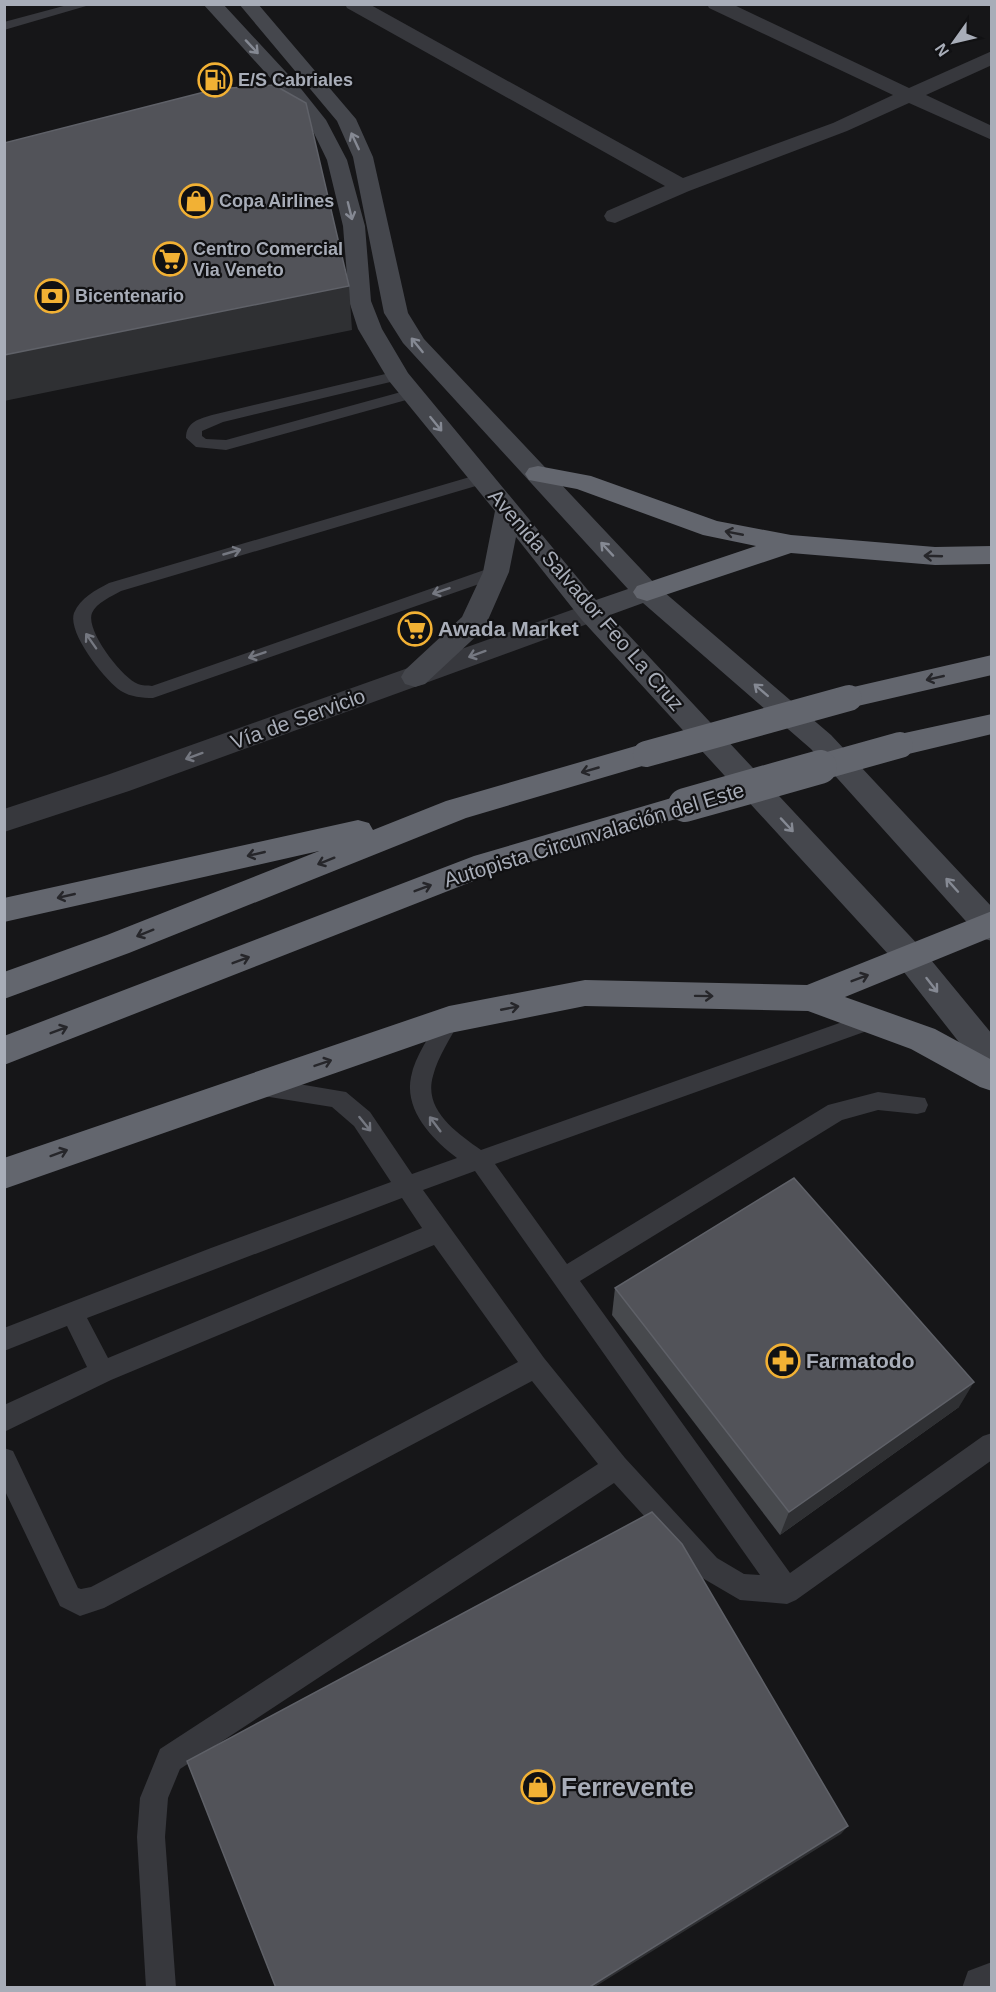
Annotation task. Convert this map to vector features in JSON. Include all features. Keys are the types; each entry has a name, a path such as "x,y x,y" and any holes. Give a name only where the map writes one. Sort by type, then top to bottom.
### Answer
{"highway":[{"path":"538,474 582,482 711,529 791,544 936,556 992,555"},
{"path":"647,592 791,544"},
{"path":"4,910 457,809 849,698 992,665"},
{"name":"Autopista Circunvalación del Este","path":"4,1051 484,864 900,745 992,724"},
{"path":"4,987 457,809"},
{"path":"809,998 991,926"},
{"path":"4,1173 449,1020 585,993 809,998 923,1040 992,1077"}],"street":[{"name":"Avenida Salvador Feo La Cruz","path":"212,4 291,89 320,124 337,160 354,226 360,301 370,329 405,385 591,612 911,958 992,1059"},
{"path":"248,4 346,119 363,158 396,313 415,343 647,592 821,742 991,926"},
{"path":"354,4 681,186"},
{"path":"716,4 992,134"},
{"path":"615,216 681,186 840,127 992,57"},
{"path":"268,95 314,81"},
{"path":"415,677 474,622 496,572 507,512"},
{"path":"591,612 647,592"},
{"name":"Vía de Servicio","path":"4,821 415,677 591,612"},
{"path":"985,1988 992,1985"}],"lane":[{"path":"4,26 87,4"},
{"path":"405,385 226,445 202,444 194,438 194,430 201,424 218,418 405,385"},
{"path":"480,479 115,586 86,609 82,618 83,630 117,678 130,688 153,692 496,572"},
{"path":"449,1020 421,1078 423,1109 444,1137 480,1161 787,1591"},
{"path":"4,1340 408,1185 870,1020"},
{"path":"255,1086 338,1099 362,1119 438,1232 535,1366 616,1467 708,1567 740,1587 787,1591 992,1445"},
{"path":"563,1279 836,1112 878,1101 917,1105"},
{"path":"4,1420 8,1416 102,1372 438,1232"},
{"path":"72,1312 102,1372"},
{"path":"4,1460 69,1597 80,1603 95,1599 535,1366"},
{"path":"161,1988 151,1837 154,1798 170,1759 616,1467"}],"building":[{"name":"Centro Comercial Via Veneto","path":"274,85 306,103 349,286 4,355 4,143 216,89"},
{"name":"Farmatodo","path":"794,1178 974,1382 789,1512 615,1288"},
{"path":"652,1512 682,1544 848,1826 588,1988 276,1988 187,1761"}],"place":[{"name":"E/S Cabriales","path":"215,80"},
{"name":"Copa Airlines","path":"196,201"},
{"name":"Centro Comercial Via Veneto","path":"170,259"},
{"name":"Bicentenario","path":"52,296"},
{"name":"Awada Market","path":"415,629"},
{"name":"Farmatodo","path":"783,1361"},
{"name":"Ferrevente","path":"538,1787"}]}
